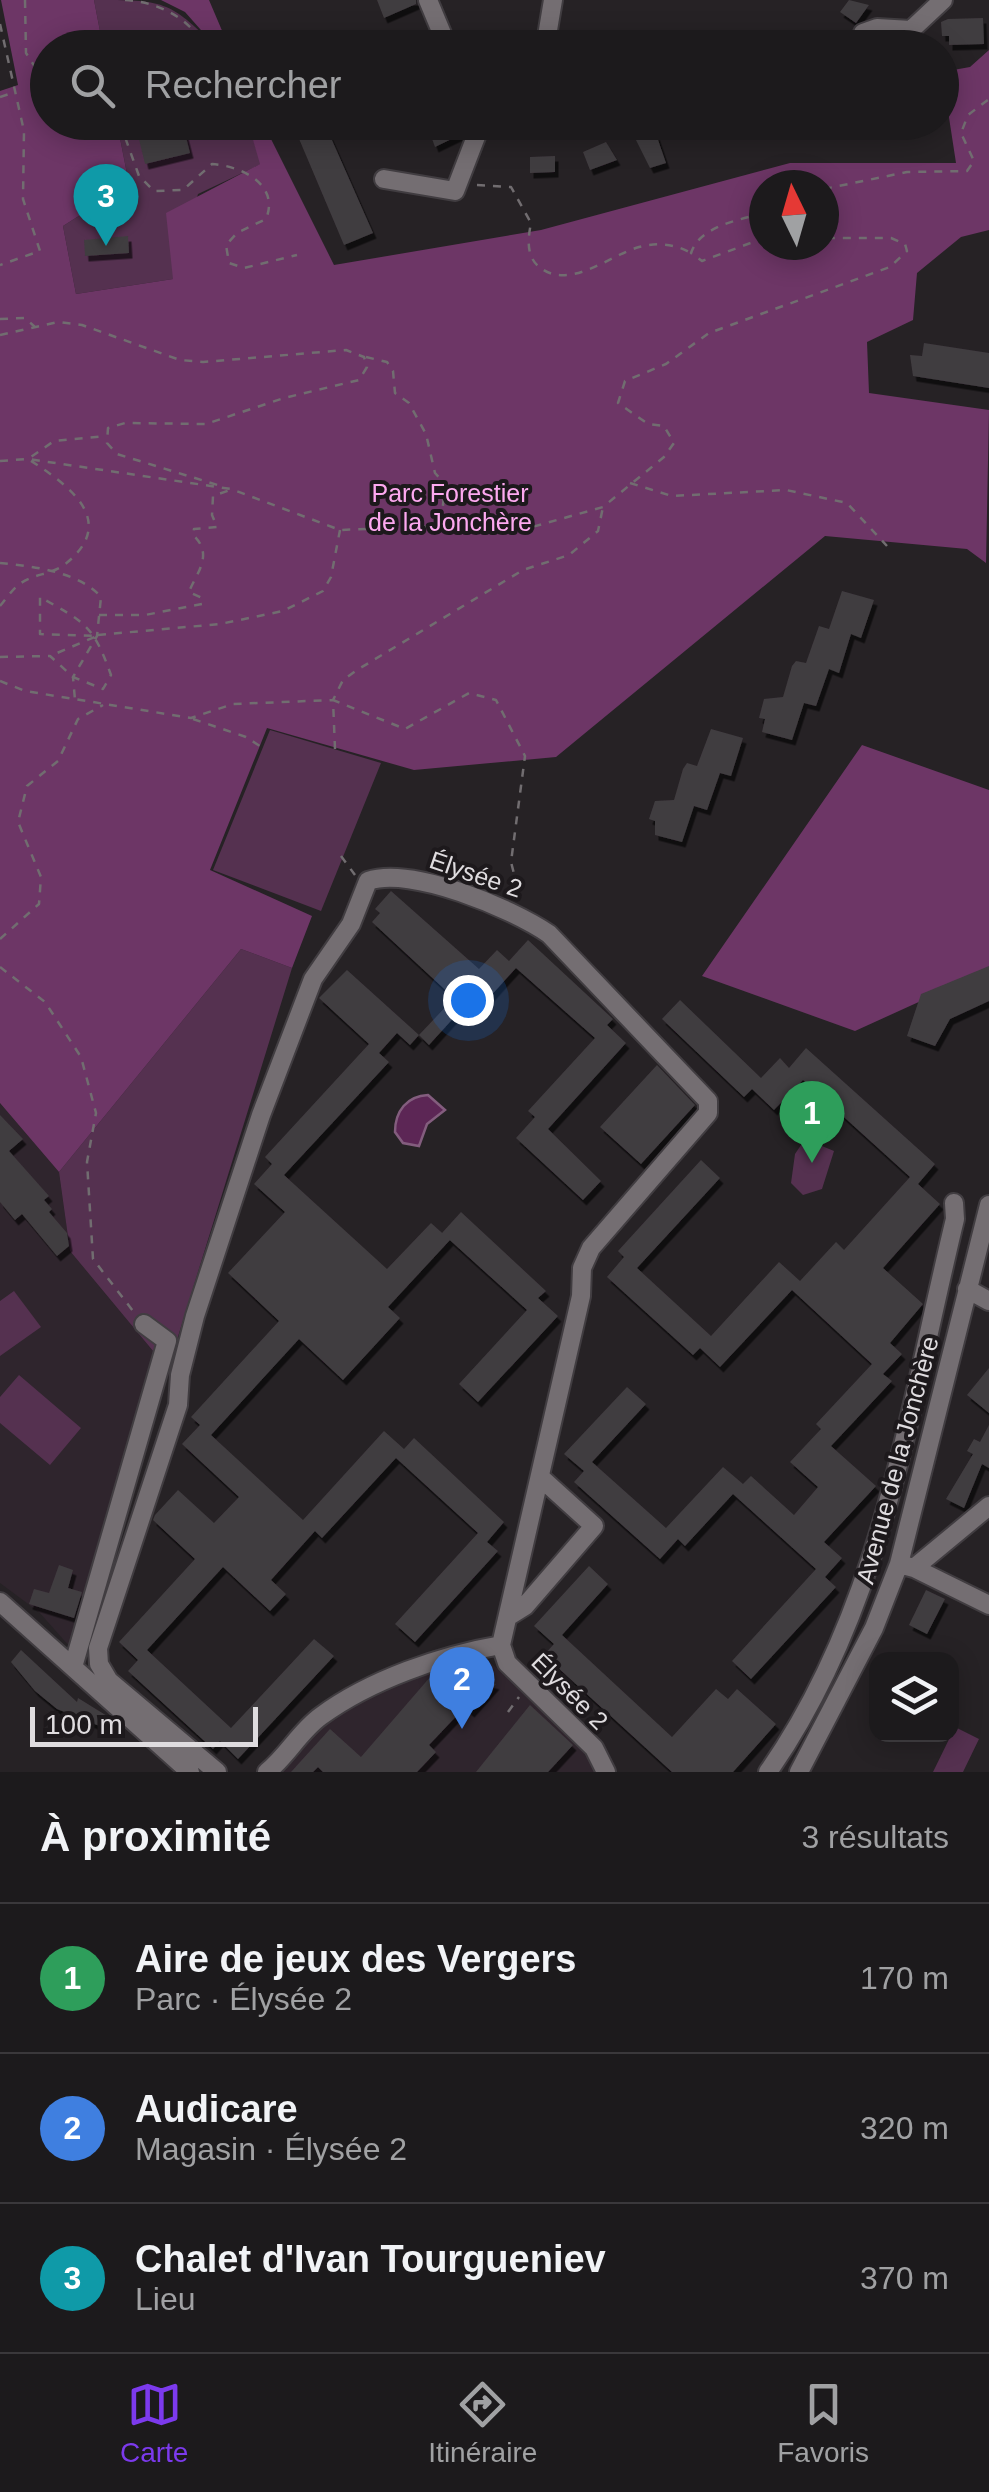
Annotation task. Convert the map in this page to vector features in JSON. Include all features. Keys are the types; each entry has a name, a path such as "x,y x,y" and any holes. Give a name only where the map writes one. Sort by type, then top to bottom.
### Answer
{"street":[{"path":"428,0 440,30"},
{"path":"548,30 553,0"},
{"path":"871,30 911,30 943,0"},
{"path":"384,179 455,192 476,140"},
{"name":"Élysée 2","path":"364,888 384,876 401,875 526,918 608,991 708,1101 708,1112 591,1248 502,1645 507,1663 594,1748 606,1772"},
{"path":"218,1772 109,1682 100,1664 98,1648 178,1405 180,1376 195,1316 261,1116 312,979 354,916 364,888"},
{"path":"768,1772 789,1742 866,1584 955,1219 954,1203"},
{"name":"Avenue de la Jonchère","path":"799,1772 907,1566 989,1205"},
{"path":"967,1289 989,1301"},
{"path":"73,1667 167,1341 144,1324"},
{"path":"509,1616 525,1606 594,1526 540,1477"},
{"path":"989,1506 907,1566 989,1604"},
{"path":"0,1602 190,1772"},
{"name":"Élysée 2","path":"267,1772 318,1718 354,1695 458,1656 502,1645"}],"path":[{"path":"25,0 26,53 30,59"},
{"path":"124,0 166,10 192,30"},
{"path":"0,24 24,130 24,199 40,251 0,266"},
{"path":"0,98 13,93"},
{"path":"839,186 906,172 967,171 974,162 962,134 968,115 989,99"},
{"path":"126,140 139,176 154,191 164,194 183,190 212,164 234,170 267,189 271,200 266,219 230,238 226,255 229,263 244,268 297,255"},
{"path":"458,182 511,187 531,223 528,238 532,260 548,274 573,276 641,246 674,244 702,261 749,245"},
{"path":"691,254 695,242 708,231 749,218"},
{"path":"106,436 111,448 126,458 231,490 340,530 441,526 518,531 603,507 628,482 664,457 674,442 664,426 648,424 618,404 625,381 666,364 709,333 890,267 908,250 890,238 839,238"},
{"path":"0,320 25,318 36,327"},
{"path":"0,335 58,322 82,325 102,336 192,361 346,350 387,362 393,371 395,393 409,403 426,434 428,458 445,484 441,526"},
{"path":"106,436 114,424 206,424 284,398 346,384 366,375 364,357"},
{"path":"28,459 54,441 106,436"},
{"path":"0,606 19,584 62,567 85,543 88,517 69,485 28,459"},
{"path":"0,461 28,459 231,490"},
{"path":"628,482 672,496 786,490 847,503 887,546"},
{"path":"99,615 145,615 202,604 202,598 189,592 202,568 203,552 194,529 217,527 212,515 213,496 231,490"},
{"path":"335,750 333,700 343,680 522,570 569,554 598,531 603,507"},
{"path":"50,656 73,677 102,689 111,676 96,636 78,618 40,597 40,634 96,636 220,624 283,611 324,591 331,578 340,530"},
{"path":"0,563 48,571 92,587 101,597 96,636 73,677 75,700"},
{"path":"0,657 50,656 96,636"},
{"path":"0,680 25,691 192,718 246,737 263,748"},
{"path":"192,718 233,704 333,700 405,730 469,694 496,700 524,756 512,862 526,918"},
{"path":"0,939 38,904 42,877 18,822 28,786 58,761 78,719 104,704"},
{"path":"341,856 364,888"},
{"path":"0,967 46,1002 82,1057 96,1113 87,1162 93,1259 110,1286 144,1324"}],"shaded area":[{"path":"94,0 151,2 175,11 198,30 100,30"},
{"path":"120,140 253,140 261,164 198,194 173,279 76,294 63,226 129,184"},
{"path":"270,730 381,763 321,911 213,870"},
{"path":"241,949 292,968 168,1369 70,1251 59,1172"},
{"path":"428,1095 445,1110 427,1124 419,1146 403,1143 395,1132 400,1111 414,1098"},
{"path":"0,1103 59,1172 70,1251 168,1369 78,1656 39,1612 0,1583"},
{"path":"805,1139 834,1151 822,1189 803,1195 791,1183 795,1154"},
{"path":"14,1291 41,1327 0,1356 0,1301"},
{"path":"19,1375 81,1428 50,1465 0,1423 0,1397"},
{"path":"472,1656 491,1663 577,1742 596,1772 275,1772 321,1719 359,1696"},
{"path":"959,1729 979,1739 963,1772 933,1772 948,1742 959,1742"}],"green space":[{"name":"Parc Forestier de la Jonchère","path":"1,0 94,0 100,30 30,30 30,140 120,140 129,184 63,226 76,294 173,279 166,213 260,164 253,140 272,140 334,265 541,230 749,174 749,260 839,260 839,170 764,170 790,163 956,163 952,140 959,140 959,69 970,67 989,50 989,230 961,237 917,273 913,320 867,342 869,393 989,410 986,563 967,549 825,536 556,757 414,770 267,728 210,870 312,916 292,968 241,949 59,1172 0,1103 0,91 18,85"},
{"path":"161,0 209,0 222,30 201,30 185,12"},
{"path":"862,745 989,790 989,970 855,1031 702,976"}],"building":[{"path":"377,0 416,0 416,4 384,18"},
{"path":"849,0 869,5 856,23 840,12"},
{"path":"983,18 984,44 959,45 959,30 942,30 941,22"},
{"path":"139,140 187,140 190,153 145,164"},
{"path":"300,140 332,140 373,233 344,245"},
{"path":"636,140 658,140 666,163 650,168"},
{"path":"606,142 617,160 590,170 583,152"},
{"path":"555,156 555,172 530,173 530,157"},
{"path":"128,236 129,253 85,256 84,240"},
{"path":"924,343 989,353 989,388 913,376 910,355 922,356"},
{"path":"842,591 874,600 861,638 851,634 839,673 829,669 816,706 804,703 792,740 762,732 765,719 759,718 764,699 783,697 792,666 796,661 806,663 819,626 829,629"},
{"path":"711,729 743,738 731,776 720,773 707,810 694,806 682,842 655,835 655,821 649,819 655,801 674,800 683,769 687,763 697,766"},
{"path":"391,891 479,969 497,950 509,961 528,940 613,1019 607,1025 626,1043 548,1129 601,1181 583,1200 516,1138 535,1117 528,1111 595,1038 516,968 487,1000 478,991 429,1045 419,1035 454,998 372,922 380,913 375,909"},
{"path":"989,966 989,1001 950,1019 935,1046 907,1036 921,994"},
{"path":"347,970 419,1035 410,1045 397,1033 379,1053 389,1062 284,1175 387,1269 431,1223 450,1240 388,1307 400,1318 343,1380 299,1339 211,1435 303,1520 384,1431 404,1449 414,1438 504,1522 487,1542 498,1551 415,1642 395,1624 478,1533 396,1458 322,1538 315,1531 271,1580 286,1594 270,1611 223,1567 147,1650 231,1728 314,1639 334,1656 238,1759 220,1741 213,1749 128,1671 138,1660 119,1642 195,1559 153,1520 155,1515 178,1490 214,1523 239,1497 182,1444 200,1425 191,1417 279,1321 228,1273 285,1212 254,1184 272,1164 265,1157 369,1044 319,998"},
{"path":"680,1000 761,1078 780,1058 789,1068 806,1048 935,1164 918,1184 940,1204 883,1268 923,1304 890,1343 902,1354 883,1374 892,1381 831,1446 876,1486 824,1542 842,1558 825,1577 836,1587 751,1679 732,1661 816,1569 733,1494 685,1546 678,1539 660,1559 574,1482 584,1471 564,1454 627,1387 646,1404 592,1462 666,1528 723,1467 743,1484 751,1476 794,1515 818,1487 790,1462 821,1429 816,1424 872,1364 792,1290 720,1367 700,1348 693,1355 607,1277 624,1257 618,1251 701,1160 720,1178 637,1268 711,1336 779,1262 800,1281 836,1242 844,1250 910,1177 803,1080 774,1110 752,1089 744,1097 662,1019"},
{"path":"657,1065 695,1105 641,1164 600,1127"},
{"path":"0,1115 23,1139 9,1151 49,1196 44,1200 52,1209 49,1212 67,1233 69,1246 57,1256 22,1214 15,1220 0,1202"},
{"path":"461,1212 546,1291 538,1298 558,1316 478,1402 459,1384 527,1310 442,1233"},
{"path":"989,1368 989,1413 967,1395"},
{"path":"989,1425 989,1468 982,1464 964,1508 946,1499 973,1454 967,1451 974,1439 980,1442"},
{"path":"59,1565 73,1570 68,1588 82,1592 74,1618 29,1604 34,1589 49,1593"},
{"path":"589,1566 608,1584 562,1635 672,1737 716,1689 728,1699 737,1689 776,1724 733,1772 672,1772 544,1655 554,1644 534,1626"},
{"path":"926,1590 945,1599 927,1634 909,1625"},
{"path":"21,1650 77,1702 78,1698 112,1719 107,1729 57,1709 35,1691 11,1662"},
{"path":"447,1671 496,1684 471,1712 465,1707 429,1745 436,1752 417,1772 323,1772 318,1767 313,1772 291,1772 330,1729 361,1757 431,1676"},
{"path":"530,1705 573,1745 548,1772 476,1772"}],"place":[{"name":"Chalet d'Ivan Tourgueniev","path":"106,246"},
{"name":"Aire de jeux des Vergers","path":"812,1163"},
{"name":"Audicare","path":"462,1729"}]}
